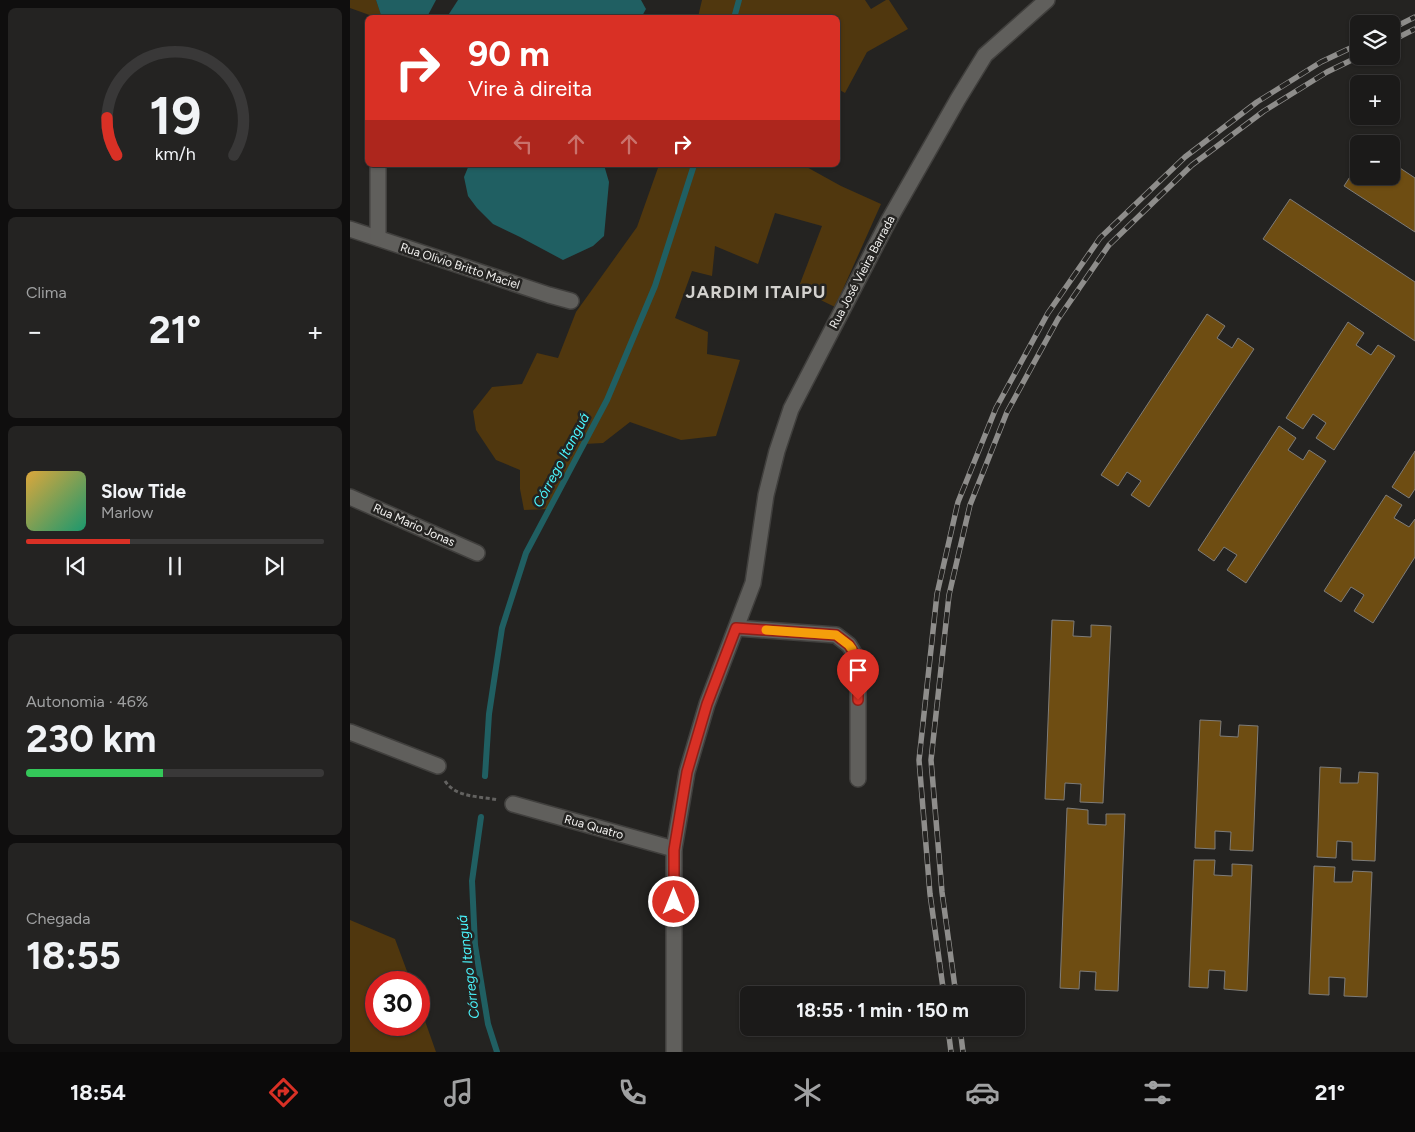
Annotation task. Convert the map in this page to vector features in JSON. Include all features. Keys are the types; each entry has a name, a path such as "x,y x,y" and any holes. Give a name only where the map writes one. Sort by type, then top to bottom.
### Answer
{"street":[{"name":"Rua José Vieira Barrada","path":"674,1052 674,850 687,772 707,704 753,583 766,495 777,451 791,409 889,220 985,55 1047,0"},
{"path":"378,167 378,238"},
{"name":"Rua Olivio Britto Maciel","path":"350,229 549,295 571,300"},
{"name":"Rua Mario Jonas","path":"350,497 477,553"},
{"path":"736,628 836,635 849,645 858,660 858,779"},
{"path":"350,732 438,766"},
{"name":"Rua Quatro","path":"513,804 674,850"}],"path":[{"path":"438,766 446,784 458,792 513,804"}],"shaded area":[{"path":"350,0 376,0 381,15 369,15 350,8"},
{"path":"702,0 865,0 871,9 889,0 908,29 867,52 845,93 840,90 840,15 698,15"},
{"path":"658,167 807,167 841,186 881,204 835,307 798,289 822,226 775,213 758,264 715,246 712,276 692,271 675,318 708,332 707,354 740,360 716,436 681,440 630,422 603,443 584,444 549,509 524,510 520,489 520,470 496,460 476,430 473,411 492,387 522,384 537,353 558,358 576,312 637,227"},
{"path":"350,920 395,939 407,971 365,971 365,1036 430,1035 436,1052 350,1052"}],"water":[{"path":"376,0 436,0 428,15 381,15"},
{"path":"458,0 641,0 646,9 643,15 448,15"},
{"path":"468,167 605,167 609,182 604,236 593,246 563,260 493,224 468,196 464,177"}],"building":[{"path":"1400,168 1415,178 1415,232 1344,186 1350,177 1350,185 1400,185"},
{"path":"1290,199 1415,282 1415,341 1263,239"},
{"path":"1207,314 1225,326 1217,338 1232,348 1238,338 1254,349 1149,507 1131,495 1141,481 1127,472 1118,486 1101,475"},
{"path":"1348,322 1364,333 1356,345 1371,355 1378,345 1395,356 1334,450 1316,438 1326,423 1313,414 1303,429 1286,418"},
{"path":"1279,426 1296,438 1288,450 1303,460 1309,450 1326,461 1246,583 1227,570 1237,555 1224,547 1214,561 1198,550"},
{"path":"1415,451 1415,489 1409,498 1392,487"},
{"path":"1386,495 1402,505 1394,518 1409,527 1415,519 1415,557 1373,623 1354,611 1364,595 1351,587 1341,602 1324,591"},
{"path":"1052,620 1074,621 1073,636 1091,637 1091,625 1111,626 1103,803 1080,802 1081,784 1065,783 1064,800 1045,799"},
{"path":"1200,720 1221,721 1220,736 1238,737 1239,725 1258,726 1253,851 1230,850 1231,832 1215,831 1215,849 1195,848"},
{"path":"1320,767 1341,768 1340,783 1358,783 1359,772 1378,773 1375,861 1352,860 1352,842 1337,841 1336,858 1317,857"},
{"path":"1067,808 1088,810 1088,824 1106,825 1106,814 1125,814 1118,991 1095,990 1096,972 1080,971 1079,989 1060,988"},
{"path":"1194,860 1215,860 1214,875 1232,876 1232,864 1252,865 1247,991 1224,989 1225,971 1209,970 1208,988 1189,987"},
{"path":"1314,866 1335,867 1334,882 1352,882 1353,871 1372,872 1367,997 1344,996 1345,978 1329,977 1329,995 1309,994"}],"waterway":[{"name":"Córrego Itanguá","path":"735,15 739,0"},
{"name":"Córrego Itanguá","path":"485,776 489,714 502,628 526,553 607,400 655,286 693,167"},
{"name":"Córrego Itanguá","path":"481,817 472,881 475,945 488,1024 497,1052"}],"railway":[{"path":"1400,24 1415,17"},
{"path":"1400,36 1415,29"},
{"path":"943,986 930,894 919,760 937,594 958,502 996,408 1048,313 1100,238 1185,157 1257,102 1321,62 1350,48"},
{"path":"955,986 942,892 931,760 949,595 970,505 1007,412 1058,319 1109,245 1192,165 1264,111 1327,72 1350,61"},
{"path":"949,1036 951,1052"},
{"path":"961,1036 963,1052"}],"slow traffic":[{"path":"766,630 836,635 852,649"}],"district":[{"name":"JARDIM ITAIPU","path":"756,292"}],"route":[{"path":"674,902 674,850 687,772 707,704 736,628 836,635 849,645 858,660 858,700"}]}
